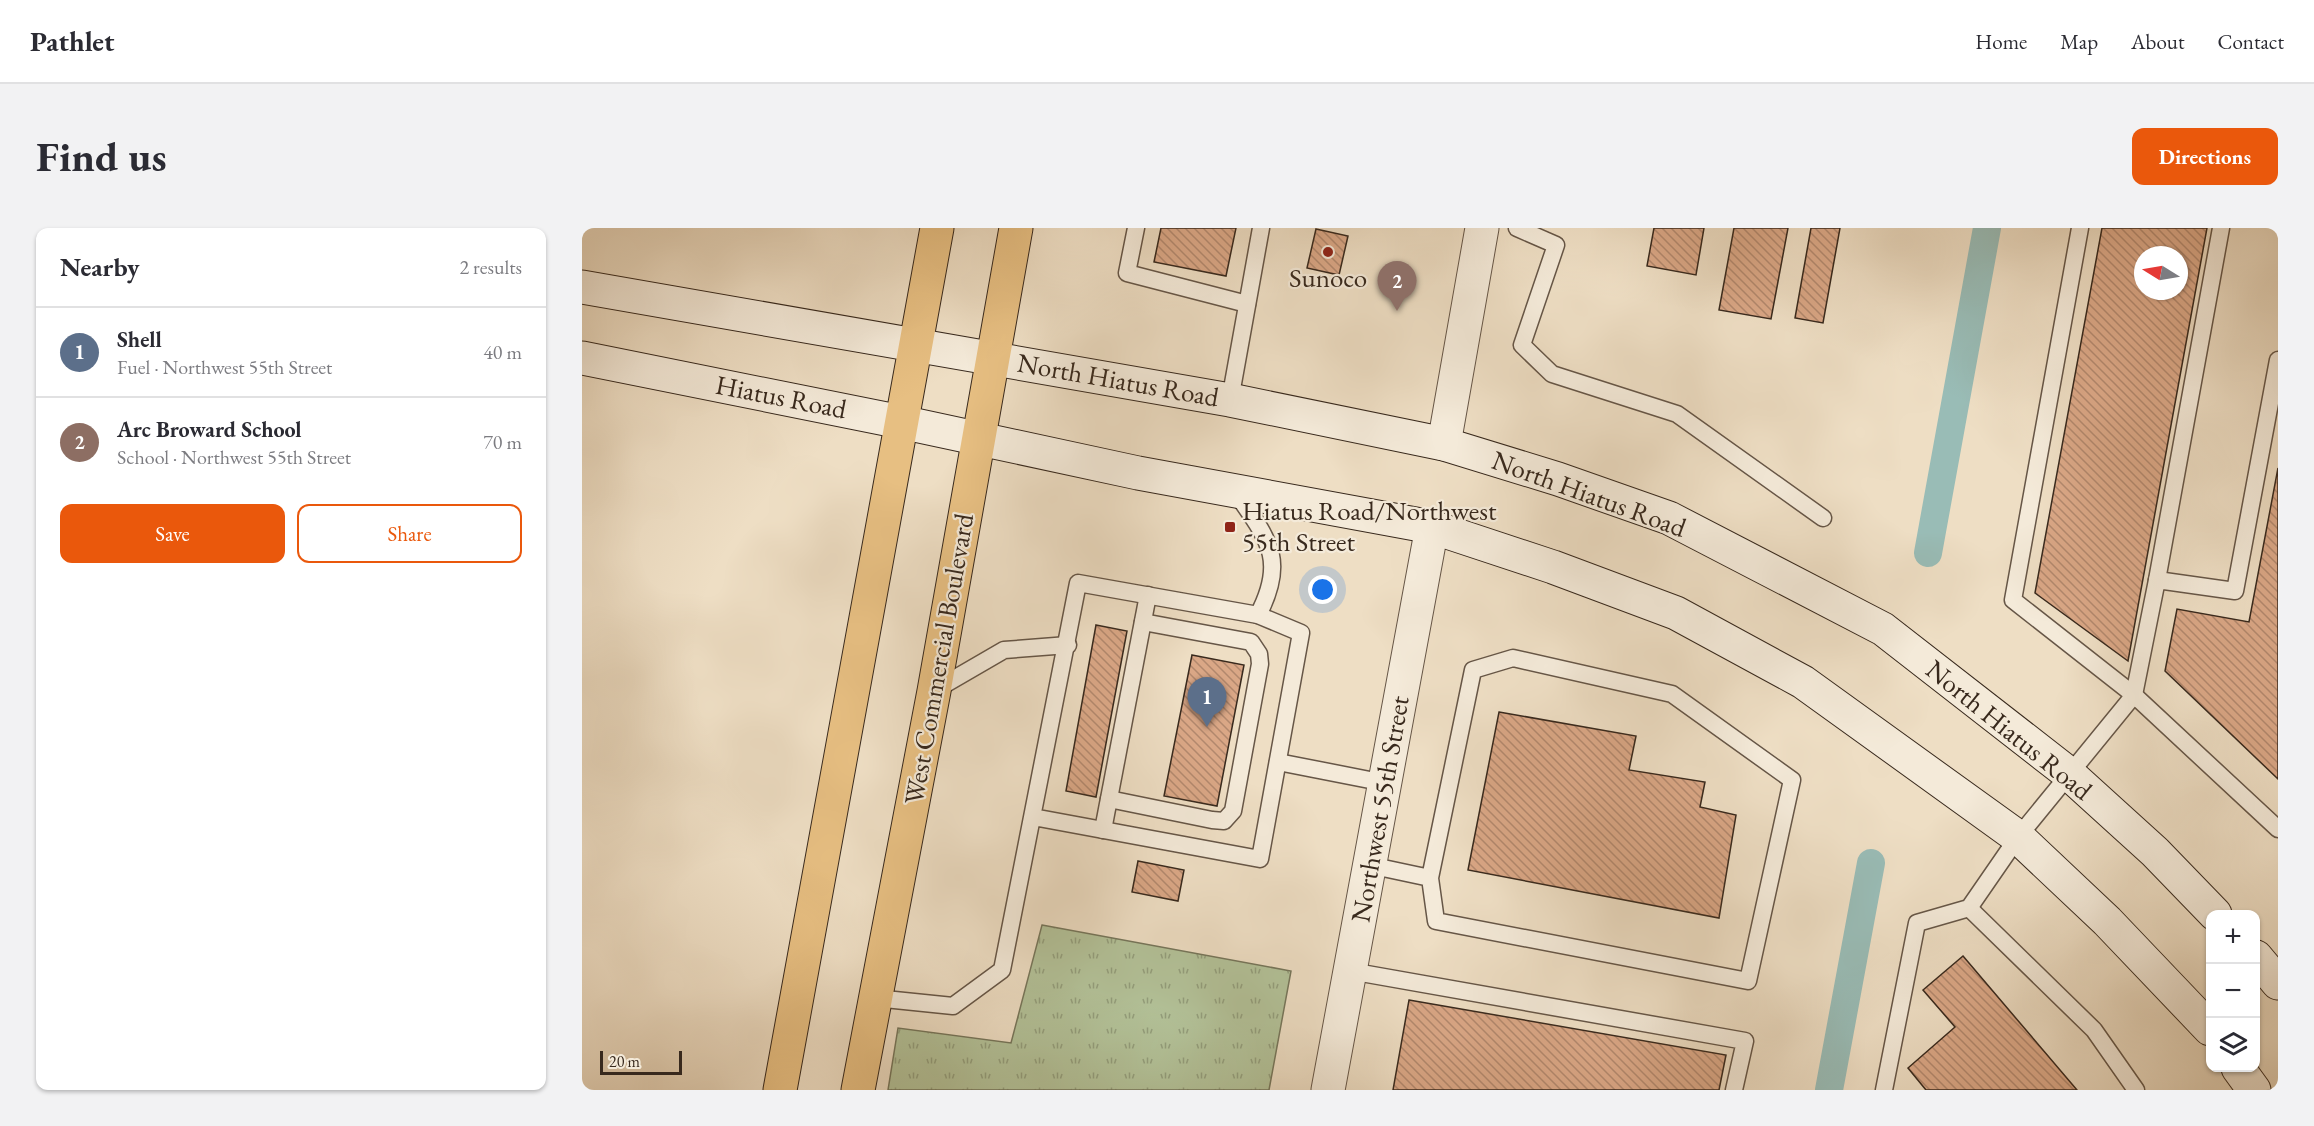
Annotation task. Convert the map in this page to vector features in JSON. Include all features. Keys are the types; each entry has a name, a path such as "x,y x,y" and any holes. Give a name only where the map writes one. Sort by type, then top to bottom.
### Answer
{"highway":[{"path":"780,1090 937,228"},
{"name":"West Commercial Boulevard","path":"858,1090 934,691 1016,228"}],"main road":[{"path":"1444,444 1482,228"},
{"path":"582,287 915,345"},
{"name":"North Hiatus Road","path":"915,345 1230,400 1444,444 1558,479 1669,518 1873,624 1892,637 2068,773 2156,852 2210,910"},
{"name":"Hiatus Road","path":"582,358 979,439"},
{"path":"979,439 1236,492 1432,527 1553,567 1676,613 1803,682 2018,837 2107,921 2206,1024"},
{"name":"Northwest 55th Street","path":"1328,1090 1432,527"},
{"path":"2260,962 2278,983"},
{"path":"2241,1072 2254,1090"}],"lane":[{"path":"1136,228 1127,273 1247,304"},
{"path":"1230,400 1261,228"},
{"path":"1517,228 1556,244 1522,345 1552,374 1677,414 1823,518"},
{"path":"2080,228 2013,600 2134,695 2278,829"},
{"path":"1884,1090 1917,923 1969,908 2018,837 2134,695 2221,228"},
{"path":"2157,580 2235,591 2278,360"},
{"path":"1236,492 1256,521 1270,549 1274,573 1269,595 1258,615"},
{"path":"875,998 953,1006 1002,970 1033,817 1068,645 1078,583 1258,615 1301,633 1260,859 1033,817"},
{"path":"1103,830 1148,595"},
{"path":"1109,799 1224,821 1233,811 1260,664 1258,654 1251,642 1143,622"},
{"path":"934,691 1004,650 1068,645"},
{"path":"1513,658 1672,694 1792,780 1748,981 1436,921 1430,878 1473,670 1513,658"},
{"path":"1278,762 1384,783"},
{"path":"1370,865 1430,878"},
{"path":"1969,908 2094,1030 2136,1090"},
{"path":"1350,971 1745,1041 1734,1090"}],"green space":[{"path":"1042,925 1291,971 1269,1090 888,1090 898,1028 1011,1043"}],"building":[{"path":"1161,228 1236,228 1226,276 1154,262"},
{"path":"1654,228 1704,228 1696,275 1647,266"},
{"path":"1734,228 1788,228 1771,319 1719,310"},
{"path":"1811,228 1840,228 1823,323 1795,318"},
{"path":"2102,228 2207,228 2128,661 2035,593"},
{"name":"Sunoco","path":"1316,229 1348,236 1339,275 1307,268"},
{"path":"2278,468 2278,779 2165,671 2177,609 2249,622"},
{"path":"1096,625 1127,631 1096,797 1066,791"},
{"path":"1192,655 1244,665 1217,806 1164,796"},
{"path":"1499,712 1636,736 1629,770 1705,782 1700,807 1736,815 1719,918 1468,870"},
{"path":"1138,861 1184,870 1178,901 1132,892"},
{"path":"1963,956 2077,1090 1926,1090 1908,1068 1955,1027 1923,990"},
{"path":"1409,1000 1726,1055 1719,1090 1393,1090"}],"waterway":[{"path":"1928,553 1987,228"},
{"path":"1829,1090 1871,863"}],"place":[{"name":"Sunoco","path":"1328,252"},
{"name":"Arc Broward School","path":"1397,311"},
{"name":"Hiatus Road/Northwest 55th Street","path":"1230,527"},
{"name":"Shell","path":"1207,727"}]}
